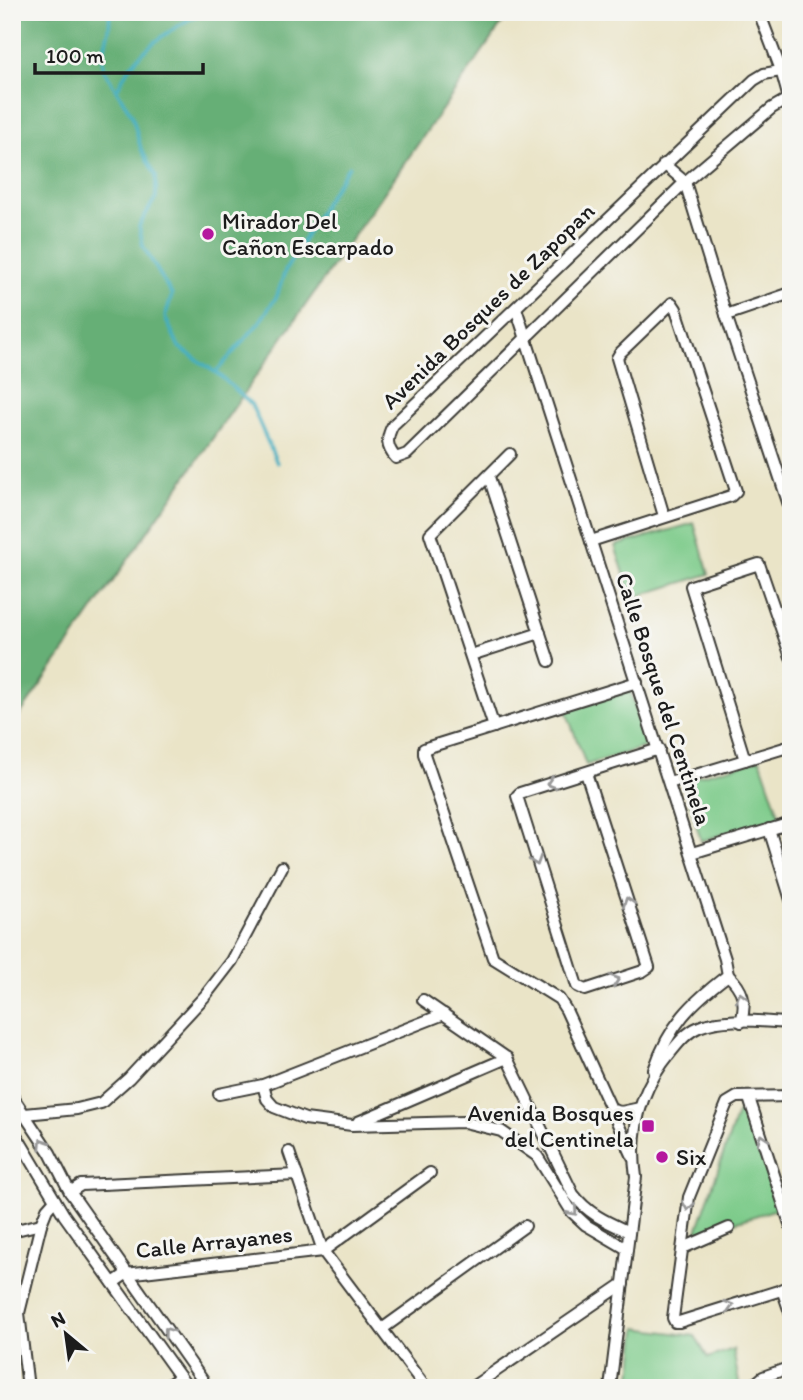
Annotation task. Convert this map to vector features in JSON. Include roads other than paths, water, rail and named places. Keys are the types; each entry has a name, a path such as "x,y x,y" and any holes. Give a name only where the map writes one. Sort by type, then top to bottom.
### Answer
{"street":[{"path":"759,12 786,70 790,100"},
{"name":"Avenida Bosques de Zapopan","path":"786,70 764,74 754,80 393,425 387,443 396,458 407,454 685,182 772,108 790,100"},
{"path":"664,164 685,182 791,511"},
{"path":"726,315 791,293"},
{"path":"591,541 731,496 736,491 672,303 620,352 617,358 664,516"},
{"name":"Calle Bosque del Centinela","path":"516,308 692,853 728,975 743,996 745,1009 741,1022"},
{"path":"494,727 430,534 510,454"},
{"path":"489,477 549,661"},
{"path":"745,760 691,586 759,564 791,657"},
{"path":"471,655 540,634"},
{"path":"634,1159 559,999 493,958 424,749 637,682"},
{"path":"669,783 791,746"},
{"path":"586,772 649,967 585,990 577,986 517,800 520,793 586,772 659,750"},
{"path":"692,853 791,823"},
{"path":"769,829 791,900"},
{"path":"24,1114 77,1109 101,1103 129,1078 205,996 232,961 282,867"},
{"path":"610,1388 636,1177 635,1122 661,1050 685,1012 728,975"},
{"path":"423,1000 507,1058 579,1202 602,1220 629,1232"},
{"path":"685,1012 698,1028"},
{"path":"219,1094 263,1085 444,1014"},
{"path":"650,1080 682,1039 698,1028 710,1024 741,1022 791,1023"},
{"path":"352,1125 507,1058"},
{"path":"263,1085 267,1099 274,1107 305,1119 352,1125 464,1122 502,1131 537,1156 572,1212 586,1225 626,1248"},
{"path":"12,1096 50,1153 70,1192 208,1388"},
{"path":"791,1096 737,1097 727,1102 689,1197 673,1314 675,1322 787,1288 791,1315"},
{"path":"748,1098 791,1227"},
{"path":"612,1110 621,1112 640,1108"},
{"path":"12,1128 55,1200 188,1388"},
{"path":"537,1156 551,1149"},
{"path":"289,1152 323,1251 426,1388"},
{"path":"323,1251 430,1173"},
{"path":"70,1192 81,1185 297,1175"},
{"path":"27,1388 19,1313 41,1224 47,1209 55,1200"},
{"path":"12,1231 41,1224"},
{"path":"382,1329 525,1226"},
{"path":"683,1248 729,1228"},
{"name":"Calle Arrayanes","path":"113,1283 126,1274 323,1251"},
{"path":"471,1388 623,1284"},
{"path":"751,1388 763,1377 791,1367"},
{"path":"164,1388 180,1377"}],"waterway":[{"path":"110,12 109,30 102,57 104,70 132,115 141,149 156,176 156,197 139,226 143,246 172,295 165,317 179,347 219,375 251,404 277,463"},
{"path":"118,88 124,75 153,43 203,12"},
{"path":"216,372 259,323 277,296 285,271 349,166"}],"place":[{"name":"Mirador Del Cañon Escarpado","path":"208,234"},
{"name":"Avenida Bosques del Centinela","path":"648,1126"},
{"name":"Six","path":"662,1157"}]}
